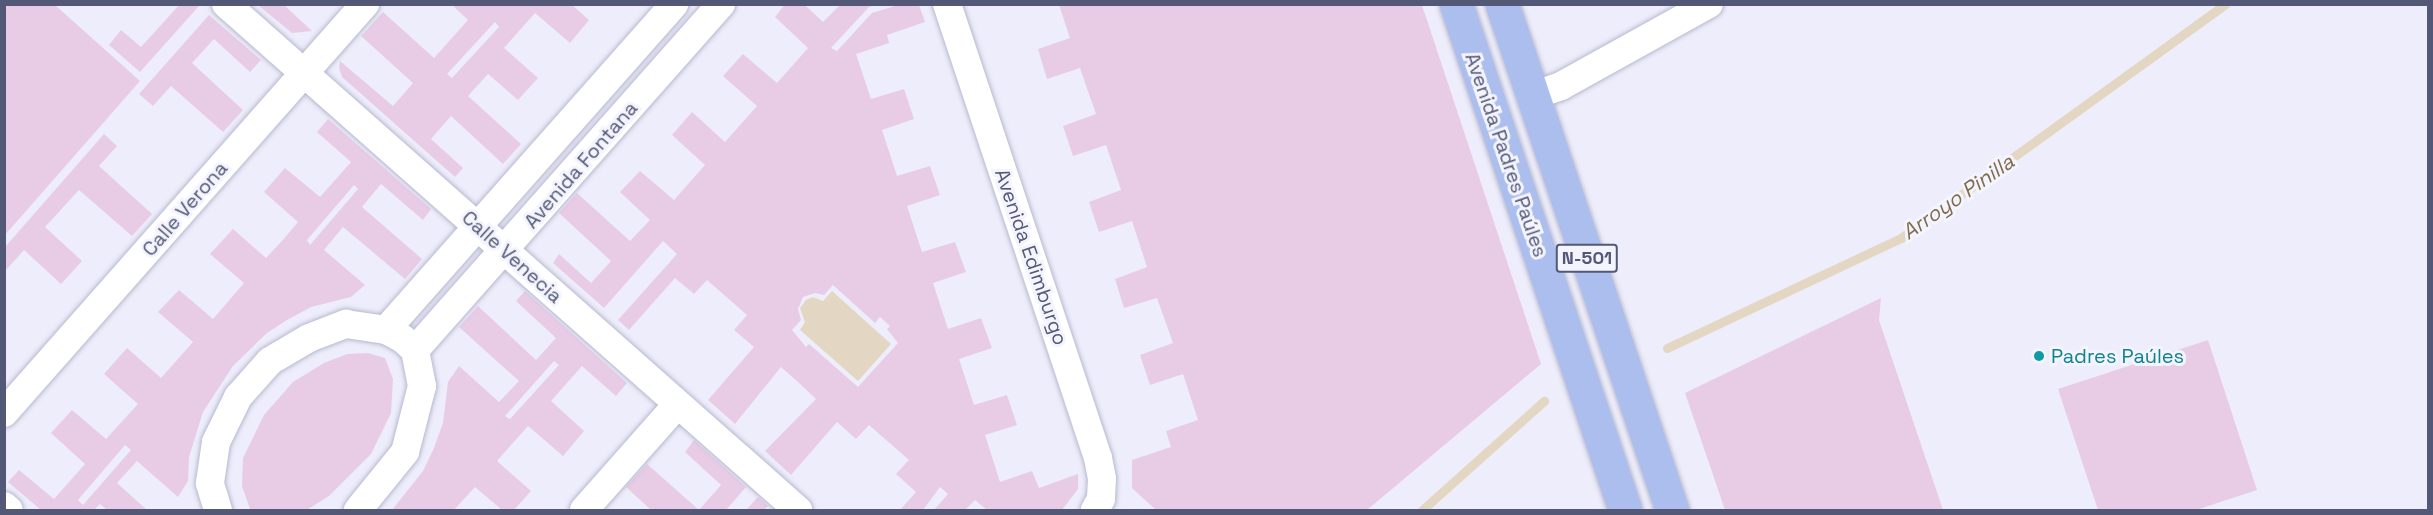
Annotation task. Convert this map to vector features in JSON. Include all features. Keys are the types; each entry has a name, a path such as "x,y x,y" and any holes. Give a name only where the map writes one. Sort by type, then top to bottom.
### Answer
{"highway":[{"name":"Avenida Padres Paúles","path":"1456,4 1625,510"},
{"name":"N-501","path":"1502,4 1672,510"}],"street":[{"name":"Calle Venecia","path":"226,4 798,510"},
{"name":"Calle Verona","path":"4,413 365,4"},
{"name":"Avenida Fontana","path":"386,330 674,4"},
{"name":"Avenida Fontana","path":"415,350 506,252 721,4"},
{"name":"Avenida Edimburgo","path":"947,4 1098,458 1102,479 1101,500 1095,510"},
{"path":"1532,96 1562,86 1709,4"},
{"path":"218,510 210,483 216,442 238,397 270,361 309,338 346,324 386,330 415,350 422,386 405,452 358,510"},
{"path":"584,510 677,405"},
{"path":"4,506 9,510"}],"shaded area":[{"path":"180,4 199,6 140,72 109,45 121,30 141,47"},
{"path":"785,4 805,5 823,22 840,5 877,5 869,7 831,48 837,51 872,13 898,5 919,5 925,22 887,35 889,43 856,54 871,99 904,89 914,119 882,130 897,176 930,166 940,195 907,206 922,252 955,242 966,272 933,283 948,329 981,318 992,348 959,359 974,405 1007,395 1017,425 985,435 1000,482 1032,471 1039,488 1078,474 1078,489 1062,510 987,510 975,500 965,510 934,510 948,494 940,487 923,510 900,510 916,492 896,474 909,460 869,425 856,439 837,422 791,475 765,451 816,399 799,383 781,367 735,424 708,400 754,347 734,330 747,315 707,280 694,294 675,278 629,330 618,320 677,254 663,241 604,308 553,263 559,254 591,283 611,261 559,213 577,193 630,241 650,220 620,192 640,171 674,200 705,165 672,135 692,112 725,142 757,106 723,76 743,54 777,83 808,48 775,17","holes":["833,285 875,323 880,317 890,326 887,329 898,343 858,387 809,344 806,347 792,330 801,320 798,309 803,297 815,293 824,295"]},
{"path":"8,5 55,5 140,81 5,235 4,9"},
{"path":"258,5 284,5 312,31 292,33"},
{"path":"452,5 572,5 589,20 570,43 535,13 504,48 538,78 518,100 488,74 468,96 521,144 503,164 451,116 431,139 463,168 455,177 342,77 339,68 340,61 393,106 413,83 361,36 383,12 434,58 468,20","holes":["495,22 499,27 452,78 447,74"]},
{"path":"1059,5 1422,5 1541,364 1367,510 1156,510 1132,488 1132,460 1171,447 1166,431 1198,420 1183,374 1150,385 1140,355 1173,343 1157,298 1124,308 1115,279 1147,267 1132,221 1099,232 1089,202 1121,190 1106,145 1073,156 1063,126 1096,114 1080,68 1047,79 1038,49 1070,38"},
{"path":"209,15 261,60 250,72 214,39 192,63 243,110 223,132 171,86 153,106 139,94"},
{"path":"328,119 431,209 423,220 381,184 362,207 422,259 405,279 343,227 324,250 365,285 351,297 311,307 287,320 267,333 233,366 203,412 189,457 188,481 178,497 137,461 117,483 147,510 107,510 100,504 94,510 41,510 8,482 19,470 54,499 85,464 51,433 72,410 106,439 138,404 104,374 127,348 161,378 193,342 158,312 179,290 213,319 244,283 210,254 233,229 266,258 282,241 298,222 264,192 285,168 320,197 351,162 317,132","holes":["354,185 358,189 310,245 307,240","125,445 131,450 83,505 78,500"]},
{"path":"104,134 117,146 99,166 152,214 132,236 79,190 45,227 82,261 61,284 24,250 6,270 5,247"},
{"path":"525,291 627,383 616,396 582,366 551,401 584,431 563,456 528,426 497,461 531,491 514,510 502,510 475,487 454,510 392,510 423,471 434,448 443,423 448,382 459,366 499,402 519,381 459,327 478,306 536,360 556,338 516,301","holes":["554,361 559,365 510,419 505,416"]},
{"path":"832,291 891,344 858,381 800,330 805,322 800,308 806,300 813,297 823,301"},
{"path":"1881,298 1879,320 1943,510 1725,510 1685,393"},
{"path":"2208,340 2257,490 2196,510 2098,510 2058,389"},
{"path":"368,353 385,358 393,379 391,413 371,454 329,496 307,510 250,509 242,486 243,458 264,415 293,382 324,363 347,354"},
{"path":"694,440 746,487 726,510 699,510 721,485 685,452"},
{"path":"647,464 699,510 651,510 626,487"},
{"path":"758,497 768,506 764,510 746,510"}],"waterway":[{"name":"Arroyo Pinilla","path":"1667,348 1901,238 2225,4"},
{"name":"Arroyo Pinilla","path":"1422,510 1544,401"}],"place":[{"name":"Padres Paúles","path":"2039,356"}]}
